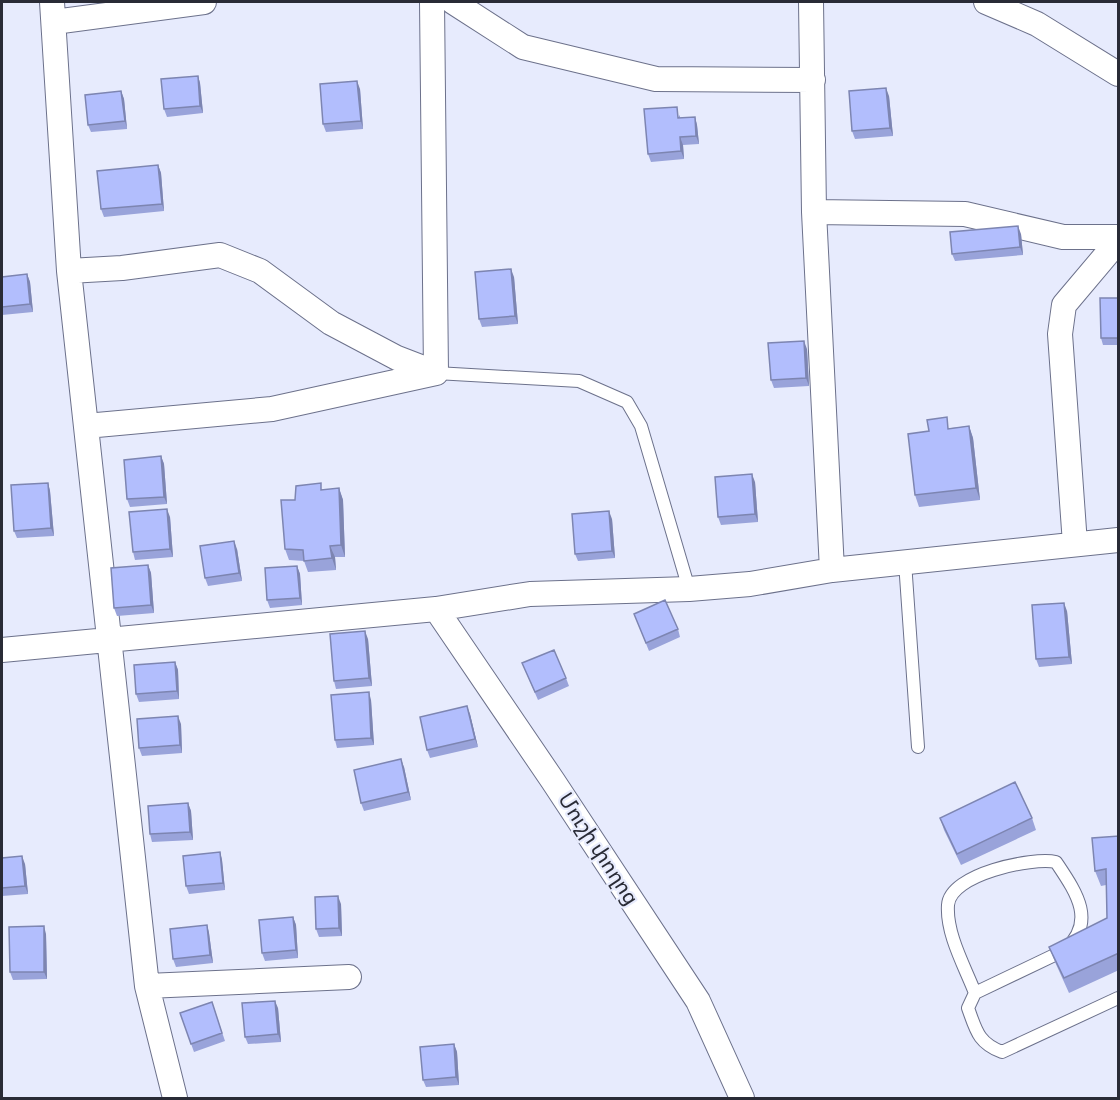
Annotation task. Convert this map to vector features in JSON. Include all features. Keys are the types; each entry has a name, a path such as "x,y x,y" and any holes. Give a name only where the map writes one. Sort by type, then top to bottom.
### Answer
{"street":[{"path":"174,1098 147,986 69,271 53,12 204,2"},
{"path":"432,2 436,373"},
{"path":"453,2 523,47 656,79 813,80"},
{"path":"812,2 814,212 832,570"},
{"path":"986,2 1037,24 1119,74"},
{"path":"814,212 965,214 1063,237 1119,239"},
{"path":"1075,544 1060,334 1064,304 1119,239"},
{"path":"69,271 122,268 220,255 260,271 331,323 397,358 436,373"},
{"path":"86,426 272,409 436,373"},
{"path":"2,650 109,642 436,609 530,594 689,589 750,584 832,570 1119,540"},
{"name":"Մուշի փողոց","path":"436,609 698,1001 742,1098"},
{"path":"147,986 349,977"}],"lane":[{"path":"436,373 579,381 627,402 641,426 689,589"},
{"path":"905,562 918,747"},
{"path":"975,993 949,921 948,902 956,890 987,871 1044,860 1056,862 1080,904 1083,923 1076,940 1065,950 975,993 968,1008 977,1032 987,1046 1002,1052 1119,998"}],"building":[{"path":"198,76 200,106 164,109 161,79"},
{"path":"357,81 361,121 323,124 320,84"},
{"path":"886,88 890,128 852,131 849,91"},
{"path":"121,91 125,121 88,125 85,95"},
{"path":"677,107 678,118 695,117 696,136 680,137 681,151 648,154 644,109"},
{"path":"158,165 162,204 101,209 97,171"},
{"path":"1018,226 1020,247 952,254 950,232"},
{"path":"511,269 515,316 479,319 475,272"},
{"path":"27,274 30,304 2,307 2,277"},
{"path":"1100,298 1119,298 1119,338 1101,338"},
{"path":"804,341 806,378 771,380 768,343"},
{"path":"947,417 948,429 969,426 976,488 915,495 908,434 929,431 927,420"},
{"path":"161,456 164,497 127,499 124,460"},
{"path":"752,474 755,514 718,517 715,477"},
{"path":"48,483 51,528 14,531 11,485"},
{"path":"321,483 321,490 339,488 341,545 330,546 332,558 304,561 303,550 285,549 281,500 295,500 296,486"},
{"path":"167,509 170,549 133,552 129,512"},
{"path":"609,511 612,551 575,554 572,514"},
{"path":"234,541 239,573 205,578 200,546"},
{"path":"148,565 151,605 114,608 111,568"},
{"path":"297,566 300,598 267,600 265,568"},
{"path":"665,600 678,629 646,643 634,614"},
{"path":"1064,603 1069,657 1036,659 1032,605"},
{"path":"365,631 369,678 334,681 330,634"},
{"path":"554,650 566,678 535,692 522,663"},
{"path":"175,662 177,691 136,694 134,665"},
{"path":"369,692 371,738 335,740 331,695"},
{"path":"467,706 475,739 427,750 420,717"},
{"path":"178,716 180,745 139,748 137,719"},
{"path":"401,759 408,792 361,803 354,770"},
{"path":"1015,782 1032,818 957,854 940,818"},
{"path":"188,803 190,832 150,834 148,806"},
{"path":"1119,836 1119,953 1064,978 1049,947 1107,918 1106,869 1095,871 1092,838"},
{"path":"220,852 223,883 186,886 183,856"},
{"path":"22,856 25,886 2,888 2,858"},
{"path":"338,896 339,928 316,929 315,897"},
{"path":"293,917 296,950 262,953 259,920"},
{"path":"207,925 210,955 173,959 170,929"},
{"path":"44,926 44,972 10,972 9,927"},
{"path":"275,1001 278,1034 245,1037 242,1003"},
{"path":"212,1002 222,1033 191,1044 180,1013"},
{"path":"454,1044 456,1077 423,1080 420,1047"}]}
